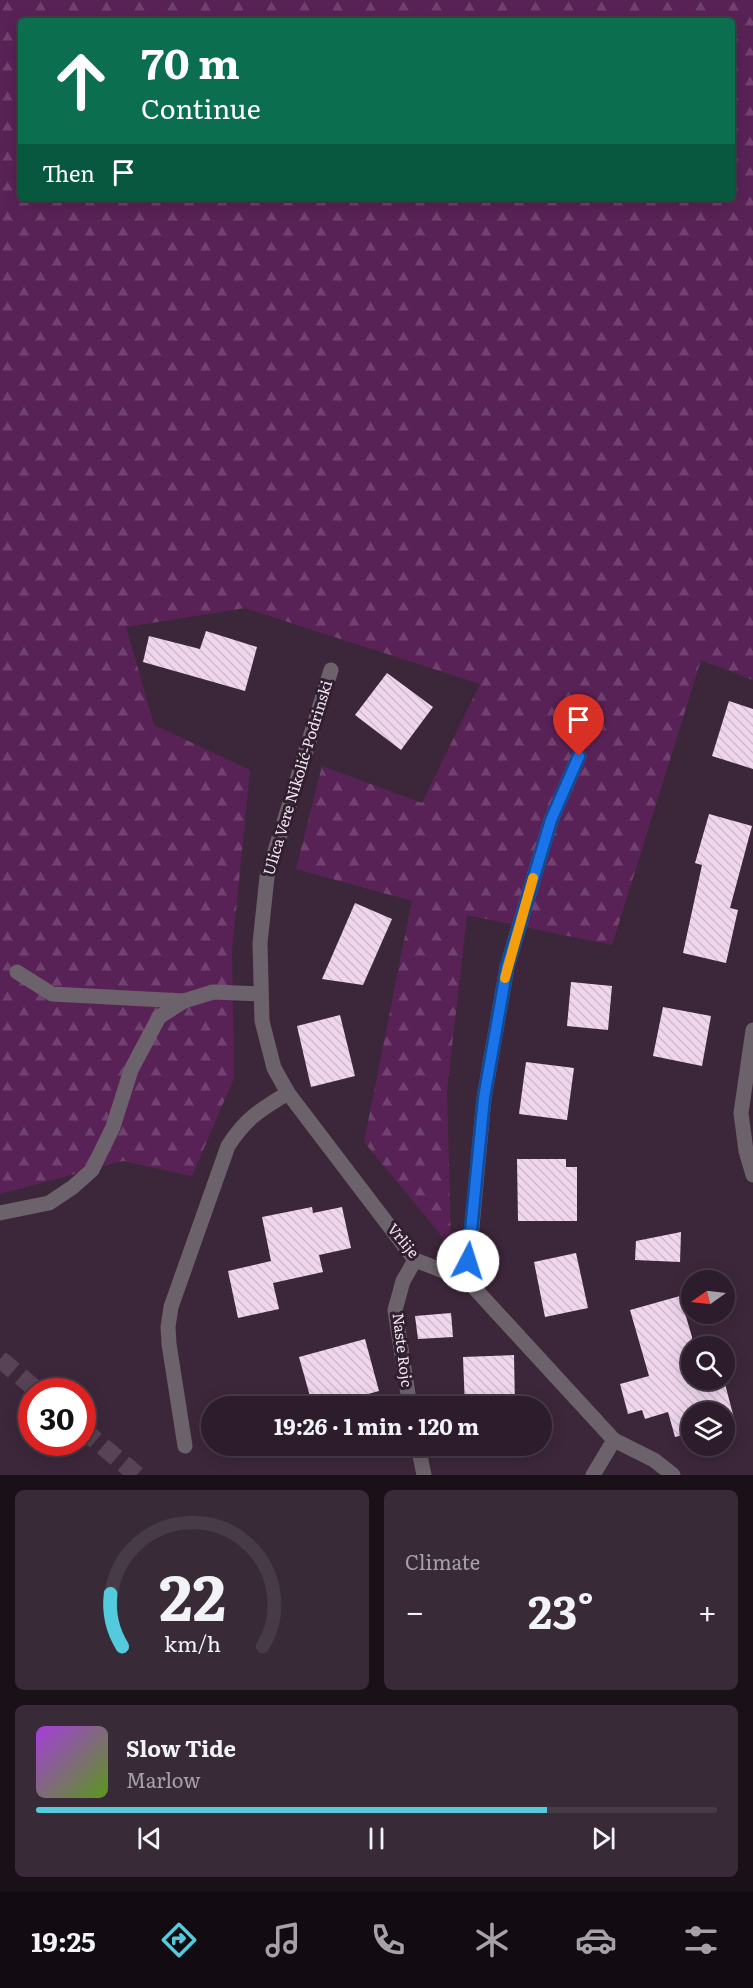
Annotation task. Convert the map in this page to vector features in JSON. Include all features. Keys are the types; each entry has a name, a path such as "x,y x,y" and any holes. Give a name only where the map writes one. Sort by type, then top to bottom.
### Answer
{"street":[{"name":"Ulica Vere Nikolić-Podrinski","path":"261,994 260,943 267,877 331,670"},
{"path":"466,1280 484,1098 507,967 551,820 579,756"},
{"path":"17,972 52,994 184,1001"},
{"path":"0,1213 49,1203 73,1187 92,1170 113,1127 131,1070 159,1017 184,1001 213,992 261,994"},
{"name":"Vrlije","path":"261,994 262,1021 274,1068 288,1093 415,1260 466,1280 614,1440 654,1460 673,1475"},
{"path":"753,1030 741,1113 746,1151 753,1175"},
{"path":"185,1446 169,1344 168,1327 171,1307 228,1146 240,1127 255,1113 288,1093"},
{"name":"Naste Rojc","path":"408,1396 395,1310 403,1281 415,1260"},
{"path":"593,1475 614,1440"},
{"path":"420,1456 424,1475"}],"green space":[{"path":"0,0 753,0 753,680 701,660 612,945 467,915 447,1090 451,1247 364,1142 412,901 296,869 322,766 422,803 480,684 245,608 126,627 154,725 250,770 232,951 234,1078 192,1176 123,1161 0,1194"}],"building":[{"path":"206,631 257,647 245,691 143,662 149,636 200,649"},
{"path":"387,673 433,707 401,750 355,715"},
{"path":"729,701 753,709 753,769 712,756"},
{"path":"709,814 752,826 730,908 738,910 726,963 683,953 702,865 695,863"},
{"path":"355,903 392,919 363,985 322,979"},
{"path":"571,982 612,986 608,1030 567,1026"},
{"path":"663,1007 711,1016 702,1066 653,1056"},
{"path":"340,1015 355,1076 311,1087 297,1026"},
{"path":"526,1062 574,1068 567,1120 519,1114"},
{"path":"517,1159 566,1159 566,1167 577,1167 577,1221 518,1221"},
{"path":"312,1207 313,1213 342,1207 351,1248 319,1255 323,1272 273,1283 279,1309 238,1318 228,1271 271,1261 262,1217"},
{"path":"681,1232 680,1262 635,1260 636,1241"},
{"path":"576,1253 588,1308 545,1317 534,1262"},
{"path":"680,1296 681,1324 688,1324 692,1336 681,1336 681,1390 727,1390 730,1402 681,1402 681,1436 675,1437 668,1412 645,1419 642,1410 628,1414 620,1384 649,1376 630,1310"},
{"path":"451,1313 453,1337 418,1339 415,1316"},
{"path":"365,1339 379,1391 361,1396 310,1396 299,1357"},
{"path":"514,1355 515,1396 465,1396 463,1357"}],"tunnel":[{"path":"0,1359 22,1378"},
{"path":"96,1441 137,1475"}],"slow traffic":[{"path":"505,978 533,878"}],"route":[{"path":"468,1261 484,1098 507,967 551,820 579,756"}]}
